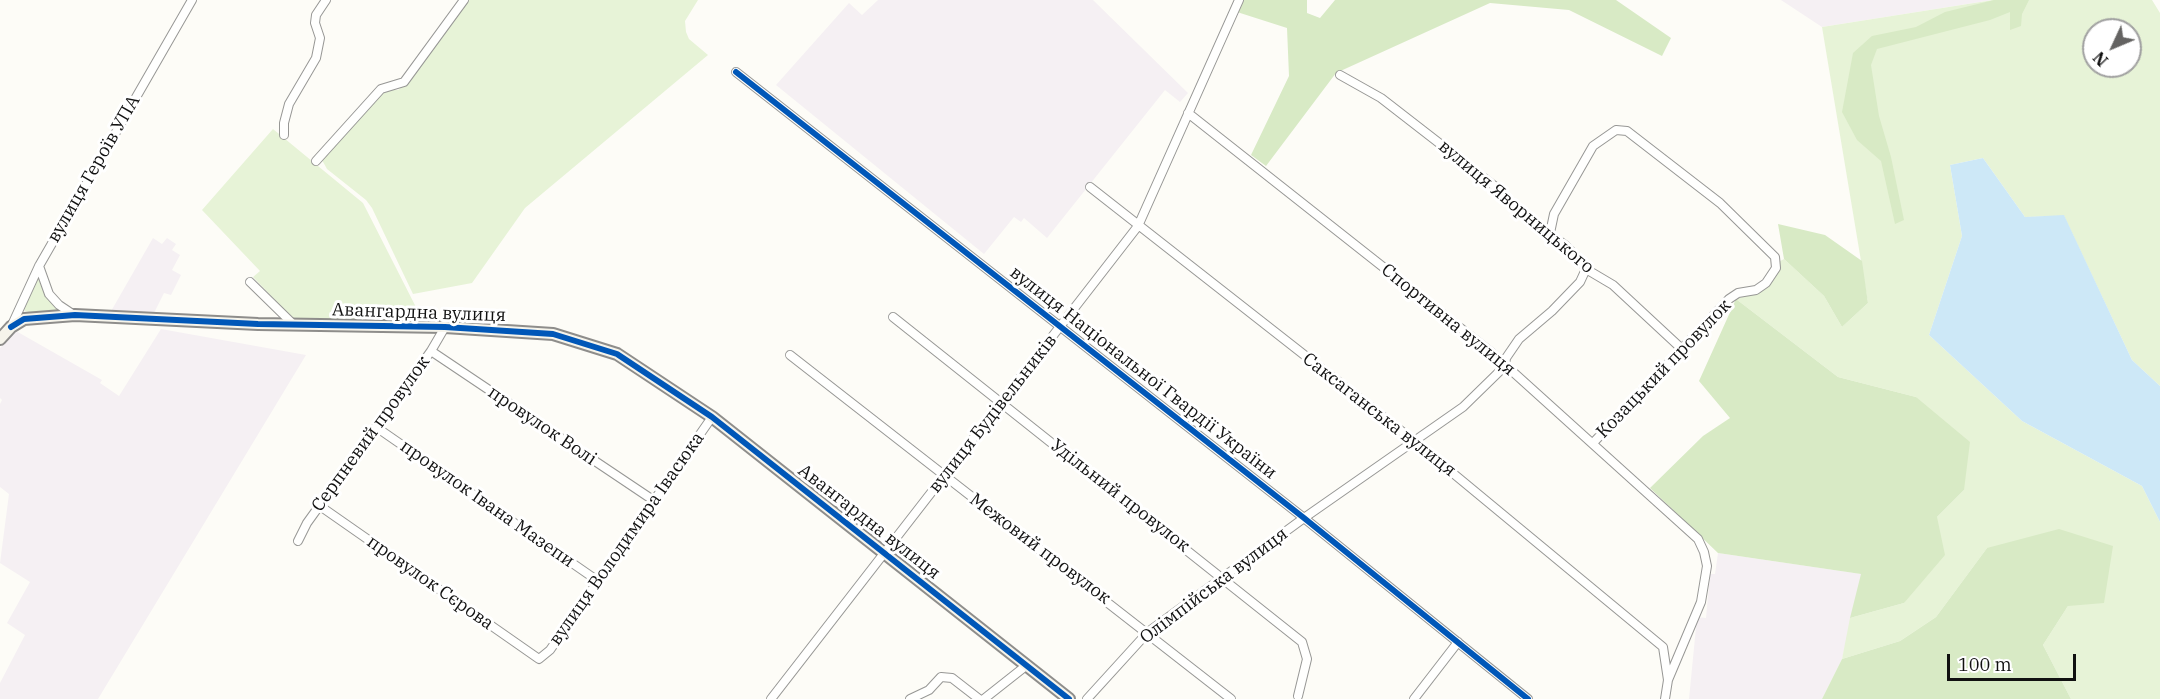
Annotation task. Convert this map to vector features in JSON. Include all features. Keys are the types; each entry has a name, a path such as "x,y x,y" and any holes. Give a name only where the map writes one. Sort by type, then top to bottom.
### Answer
{"street":[{"name":"вулиця Героїв УПА","path":"0,339 11,327 39,266 192,0"},
{"path":"284,135 284,123 289,105 316,58 320,38 315,23 316,15 326,0"},
{"path":"316,161 381,89 404,82 464,0"},
{"name":"вулиця Будівельників","path":"771,699 1138,226 1239,0"},
{"name":"вулиця Національної Гвардії України","path":"736,72 1304,518 1528,699"},
{"name":"вулиця Яворницького","path":"1340,75 1381,98 1497,188 1520,212 1550,233 1580,259 1586,269 1613,285 1683,350"},
{"name":"Спортивна вулиця","path":"1188,113 1505,366 1698,540 1707,566 1701,602 1668,680"},
{"name":"Козацький провулок","path":"1550,233 1554,214 1593,146 1616,130 1627,131 1720,203 1772,253 1776,268 1760,288 1738,293 1729,299 1593,443"},
{"name":"Саксаганська вулиця","path":"1090,187 1414,441 1663,647 1668,680"},
{"path":"39,266 50,294 59,305 75,315"},
{"name":"Олімпійська вулиця","path":"1087,699 1148,632 1304,518 1463,407 1505,366 1506,358 1519,339 1580,282 1586,269"},
{"path":"250,282 293,324"},
{"name":"Авангардна вулиця","path":"11,327 24,319 75,315 293,324 445,327 553,334 616,354 712,417 1069,699"},
{"name":"Удільний провулок","path":"893,317 1302,642 1307,659 1297,698"},
{"name":"Серпневий провулок","path":"298,541 320,506 431,351 445,327"},
{"name":"провулок Волі","path":"431,351 653,500"},
{"name":"Межовий провулок","path":"790,355 1231,699"},
{"name":"вулиця Володимира Івасюка","path":"539,659 550,650 712,417"},
{"name":"провулок Івана Мазепи","path":"376,427 598,581"},
{"name":"провулок Сєрова","path":"320,506 539,659"},
{"path":"1414,699 1458,642"},
{"path":"984,699 1027,665"},
{"path":"910,699 929,690 941,677 952,678 979,699"},
{"path":"1665,699 1668,680"}],"shaded area":[{"path":"878,0 1093,0 1188,93 1180,102 1165,90 1047,238 1024,218 1021,222 1014,217 984,254 776,85 849,3 862,15"},
{"path":"1781,0 1993,0 1822,27"},
{"path":"153,238 162,244 167,238 176,244 172,250 180,255 172,270 181,275 171,295 164,293 153,315 110,313"},
{"path":"161,329 306,355 98,699 0,699 0,683 25,635 7,623 30,582 0,563 9,494 0,487 0,404 2,400 0,398 0,348 16,331 102,380 100,383 119,396"},
{"path":"1718,553 1862,574 1842,659 1822,699 1689,699 1697,617 1706,618 1710,574 1715,574"}],"green space":[{"path":"467,0 698,0 685,21 686,32 689,39 708,55 525,208 472,283 413,294 372,208 366,200 327,169 322,160 385,90 398,90 403,86"},
{"path":"1244,0 1307,0 1307,13 1320,18 1335,0 1616,0 1671,38 1662,56 1569,10 1490,3 1336,73 1266,166 1251,155 1289,76 1287,28 1237,12"},
{"path":"1993,0 2152,0 2160,13 2160,386 2132,360 2064,216 2025,217 1983,158 1950,165 1962,236 1929,335 2022,421 2142,486 2160,522 2160,699 2071,699 2043,645 2068,606 1987,548 1936,617 1900,641 1842,659 1850,618 1904,603 1937,517 1964,490 1916,397 1838,377 1736,299 1754,293 1778,262 1784,259 1824,296 1842,327 1868,303 1822,27"},
{"path":"1994,0 2029,0 2022,14 2021,26 2010,30 2010,12 1990,20 1877,49 1871,65 1879,116 1891,157 1904,220 1895,224 1881,161 1857,140 1842,112 1853,53 1872,36 1916,27 1945,12"},
{"path":"273,129 363,203 421,317 421,323 294,320 253,277 260,271 202,210"},
{"path":"1778,224 1825,235 1862,261 1868,303 1842,327 1824,296 1784,259"},
{"path":"38,273 44,291 64,311 33,313 22,308"},
{"path":"1736,299 1838,377 1916,397 1970,442 1964,490 1937,517 1945,555 1904,603 1850,618 1861,574 1718,553 1650,488 1703,436 1730,418 1699,381"},
{"path":"2059,529 2113,546 2104,603 2068,606 2043,645 2071,699 1822,699 1842,659 1900,641 1936,617 1987,548"}],"water":[{"path":"1983,158 2025,217 2064,215 2132,360 2160,386 2160,522 2142,486 2022,421 1929,335 1962,236 1950,165"}],"cycle path":[{"path":"736,72 1304,518 1528,699"},
{"path":"11,327 24,319 75,315 258,324 445,327 553,334 617,354 712,417 1069,699"}]}
